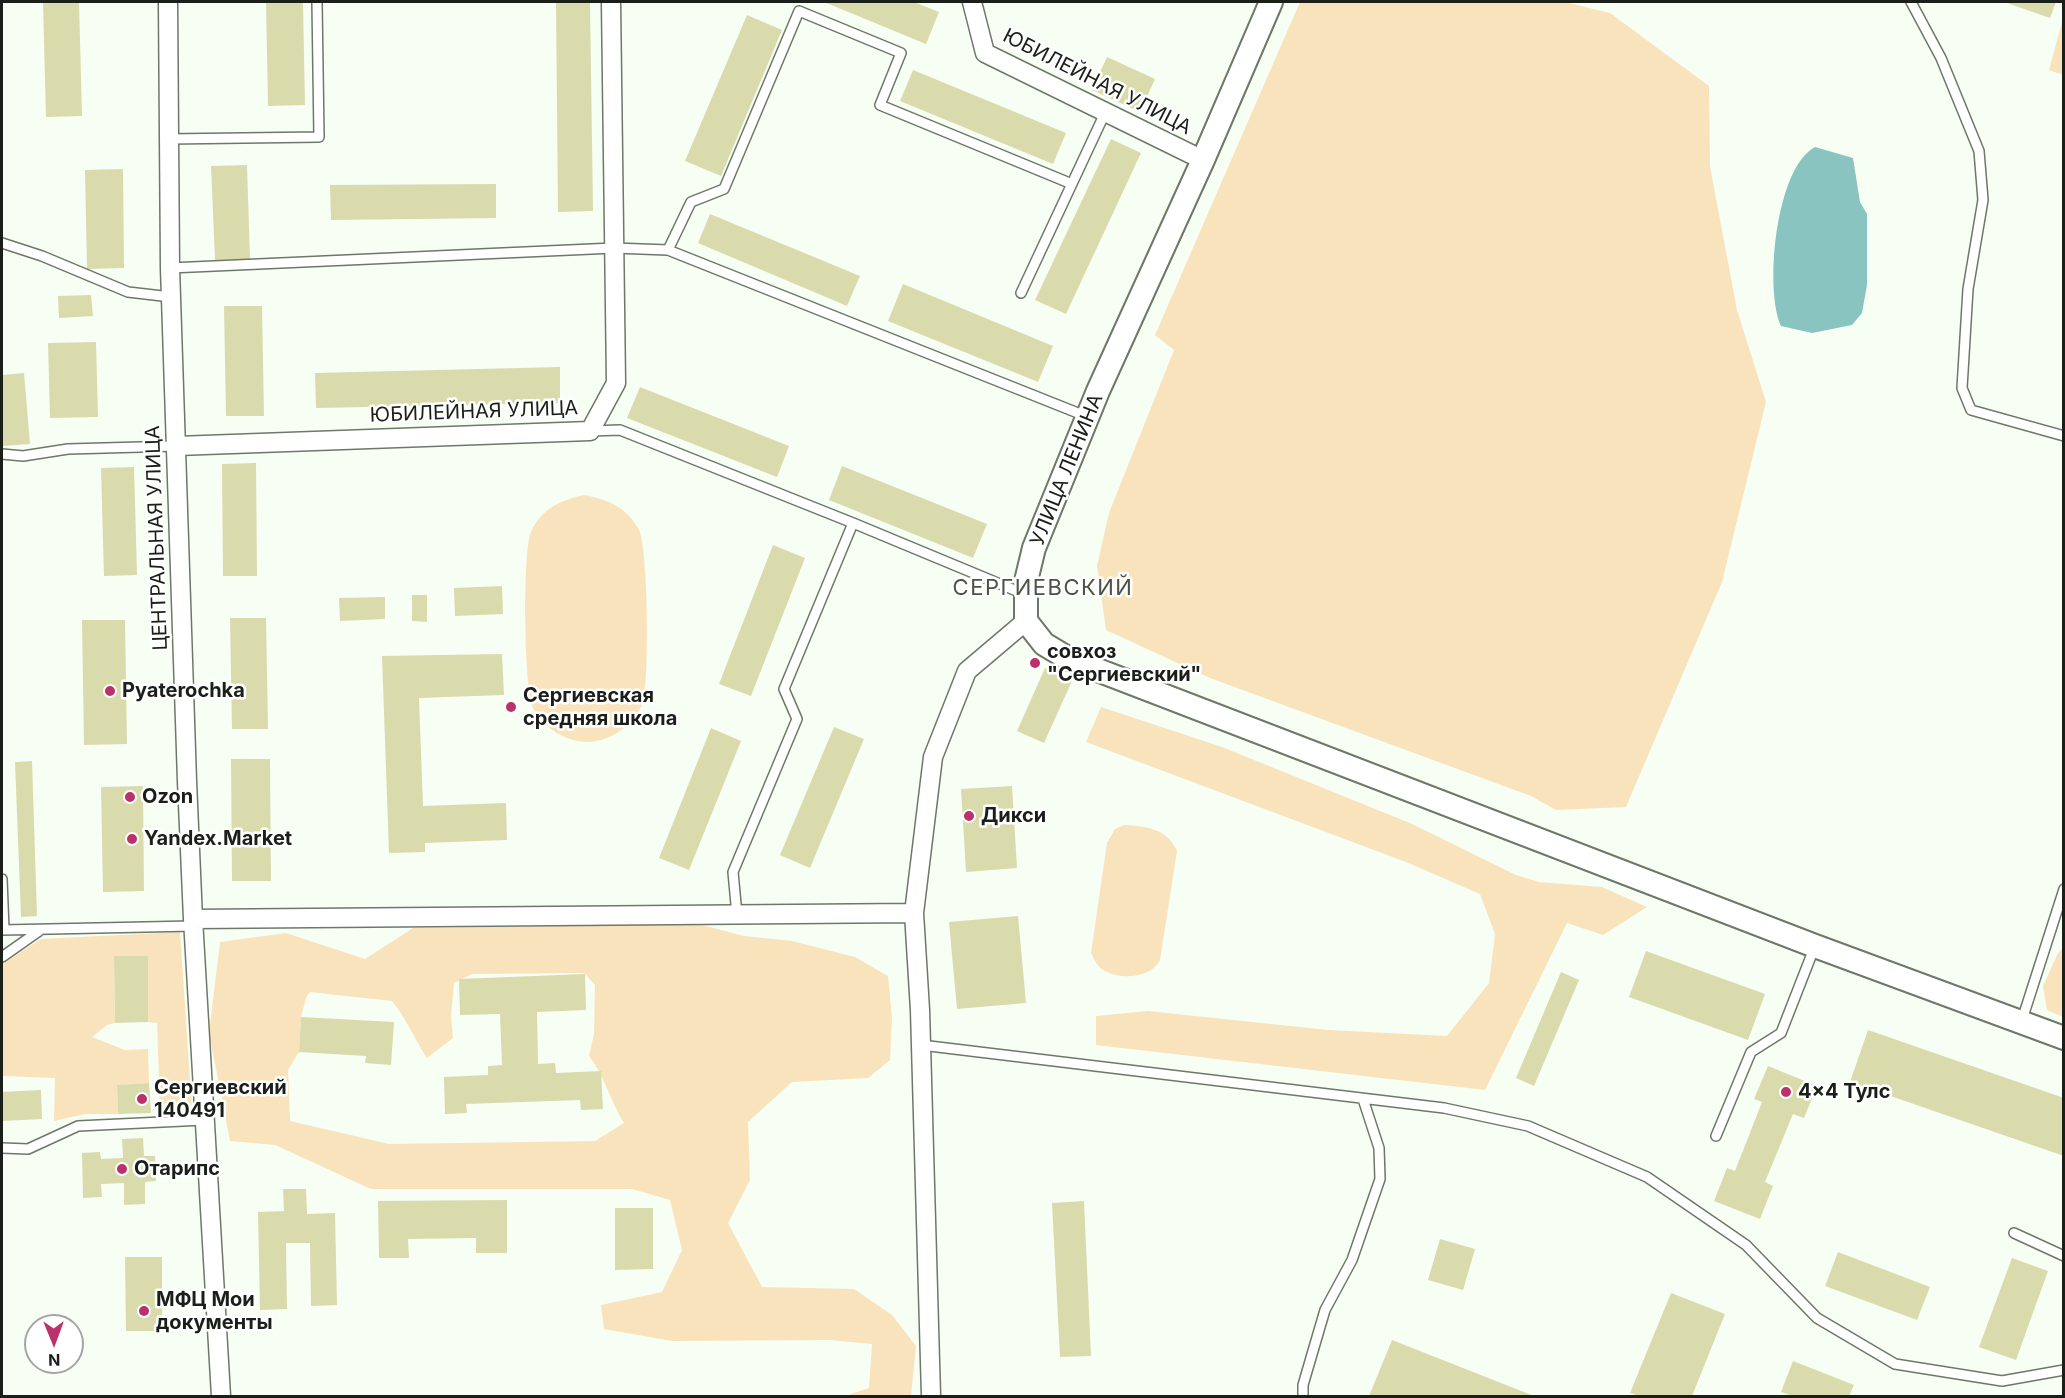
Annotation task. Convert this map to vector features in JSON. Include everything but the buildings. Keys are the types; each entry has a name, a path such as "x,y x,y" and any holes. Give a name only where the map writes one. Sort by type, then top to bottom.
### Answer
{"street":[{"name":"ЦЕНТРАЛЬНАЯ УЛИЦА","path":"168,2 170,268 193,923 221,1396"},
{"name":"ЮБИЛЕЙНАЯ УЛИЦА","path":"177,446 590,431 616,383 611,2"},
{"name":"ЮБИЛЕЙНАЯ УЛИЦА","path":"972,2 985,53 1203,160"},
{"name":"УЛИЦА ЛЕНИНА","path":"1026,621 1026,581 1034,548 1088,417 1271,2"},
{"path":"931,1396 920,1010 914,913 933,757 967,670 1026,621 1044,644 1069,659 1815,946 2064,1038"},
{"path":"193,923 914,913"}],"lane":[{"path":"168,139 319,137 317,2"},
{"path":"1911,2 1941,58 1979,151 1983,200 1968,289 1962,388 1971,410 2064,436"},
{"path":"668,250 691,202 724,189 799,11 901,53 880,105 1072,184"},
{"path":"1021,293 1105,113"},
{"path":"2,243 42,256 128,292 171,297"},
{"path":"170,268 614,248 668,250 1088,417"},
{"path":"590,431 620,429 1026,595"},
{"path":"2,454 23,456 68,449 177,446"},
{"path":"736,915 733,872 797,719 784,688 853,524"},
{"path":"2,879 3,930 40,931 193,923"},
{"path":"2021,1023 2060,912 2064,889"},
{"path":"2,957 40,931"},
{"path":"1716,1136 1751,1052 1781,1033 1815,946"},
{"path":"921,1046 1443,1108 1528,1126 1647,1178 1746,1245 1817,1318 1895,1364 2002,1382 2064,1370"},
{"path":"1304,1396 1303,1385 1325,1310 1352,1260 1380,1179 1379,1148 1363,1099"},
{"path":"2,1148 28,1149 78,1126 204,1120"},
{"path":"2014,1233 2064,1256"}],"shaded area":[{"path":"1300,2 1565,2 1610,13 1709,86 1710,166 1737,310 1766,402 1722,582 1626,807 1556,810 1531,796 1210,678 1106,630 1097,566 1109,513 1174,350 1155,335"},
{"path":"2063,18 2064,75 2049,70"},
{"path":"584,495 616,505 629,515 639,530 644,562 647,617 645,693 642,705 633,720 620,731 605,739 588,742 571,739 556,732 537,715 533,708 528,675 525,620 526,565 531,532 540,517 553,507"},
{"path":"1101,707 1222,747 1410,823 1516,875 1539,882 1602,887 1647,907 1603,935 1567,923 1485,1090 1096,1045 1096,1016 1148,1011 1328,1030 1447,1036 1489,983 1495,934 1480,894 1406,862 1086,742"},
{"path":"1124,825 1140,826 1162,833 1177,851 1160,960 1150,971 1136,976 1120,976 1103,970 1091,953 1107,843 1115,829"},
{"path":"698,924 744,936 792,941 855,957 888,976 892,1018 890,1060 868,1078 792,1082 748,1122 750,1180 728,1223 762,1287 854,1289 892,1315 916,1346 911,1396 845,1396 869,1388 872,1344 829,1340 672,1341 604,1329 601,1305 662,1292 682,1250 670,1200 632,1189 371,1189 275,1145 230,1141 209,1033 220,942 286,933 365,959 413,928","holes":["584,973 595,985 594,1034 589,1056 624,1123 595,1141 389,1144 290,1121 288,1070 299,1052 301,1017 310,992 392,1001 427,1058 453,1038 451,1016 454,983 472,974"]},
{"path":"180,932 192,1110 160,1109 157,1023 148,1022 148,956 114,956 115,1023 107,1025 92,1037 125,1050 148,1049 149,1083 117,1085 118,1114 85,1114 54,1121 55,1078 2,1076 2,964 41,939"},
{"path":"2063,948 2063,1017 2047,1010 2043,986 2058,953"}],"water":[{"path":"1815,147 1853,158 1860,202 1867,214 1867,285 1862,313 1852,325 1812,333 1781,326 1776,308 1774,258 1777,230 1791,178 1802,159"}],"place":[{"name":"совхоз \"Сергиевский\"","path":"1035,663"},
{"name":"Pyaterochka","path":"110,691"},
{"name":"Сергиевская средняя школа","path":"511,707"},
{"name":"Ozon","path":"130,797"},
{"name":"Дикси","path":"969,816"},
{"name":"Yandex.Market","path":"132,839"},
{"name":"4x4 Тулс","path":"1786,1092"},
{"name":"Сергиевский 140491","path":"142,1099"},
{"name":"Отарипс","path":"122,1169"},
{"name":"МФЦ Мои документы","path":"144,1311"}],"district":[{"name":"СЕРГИЕВСКИЙ","path":"1043,588"}]}
